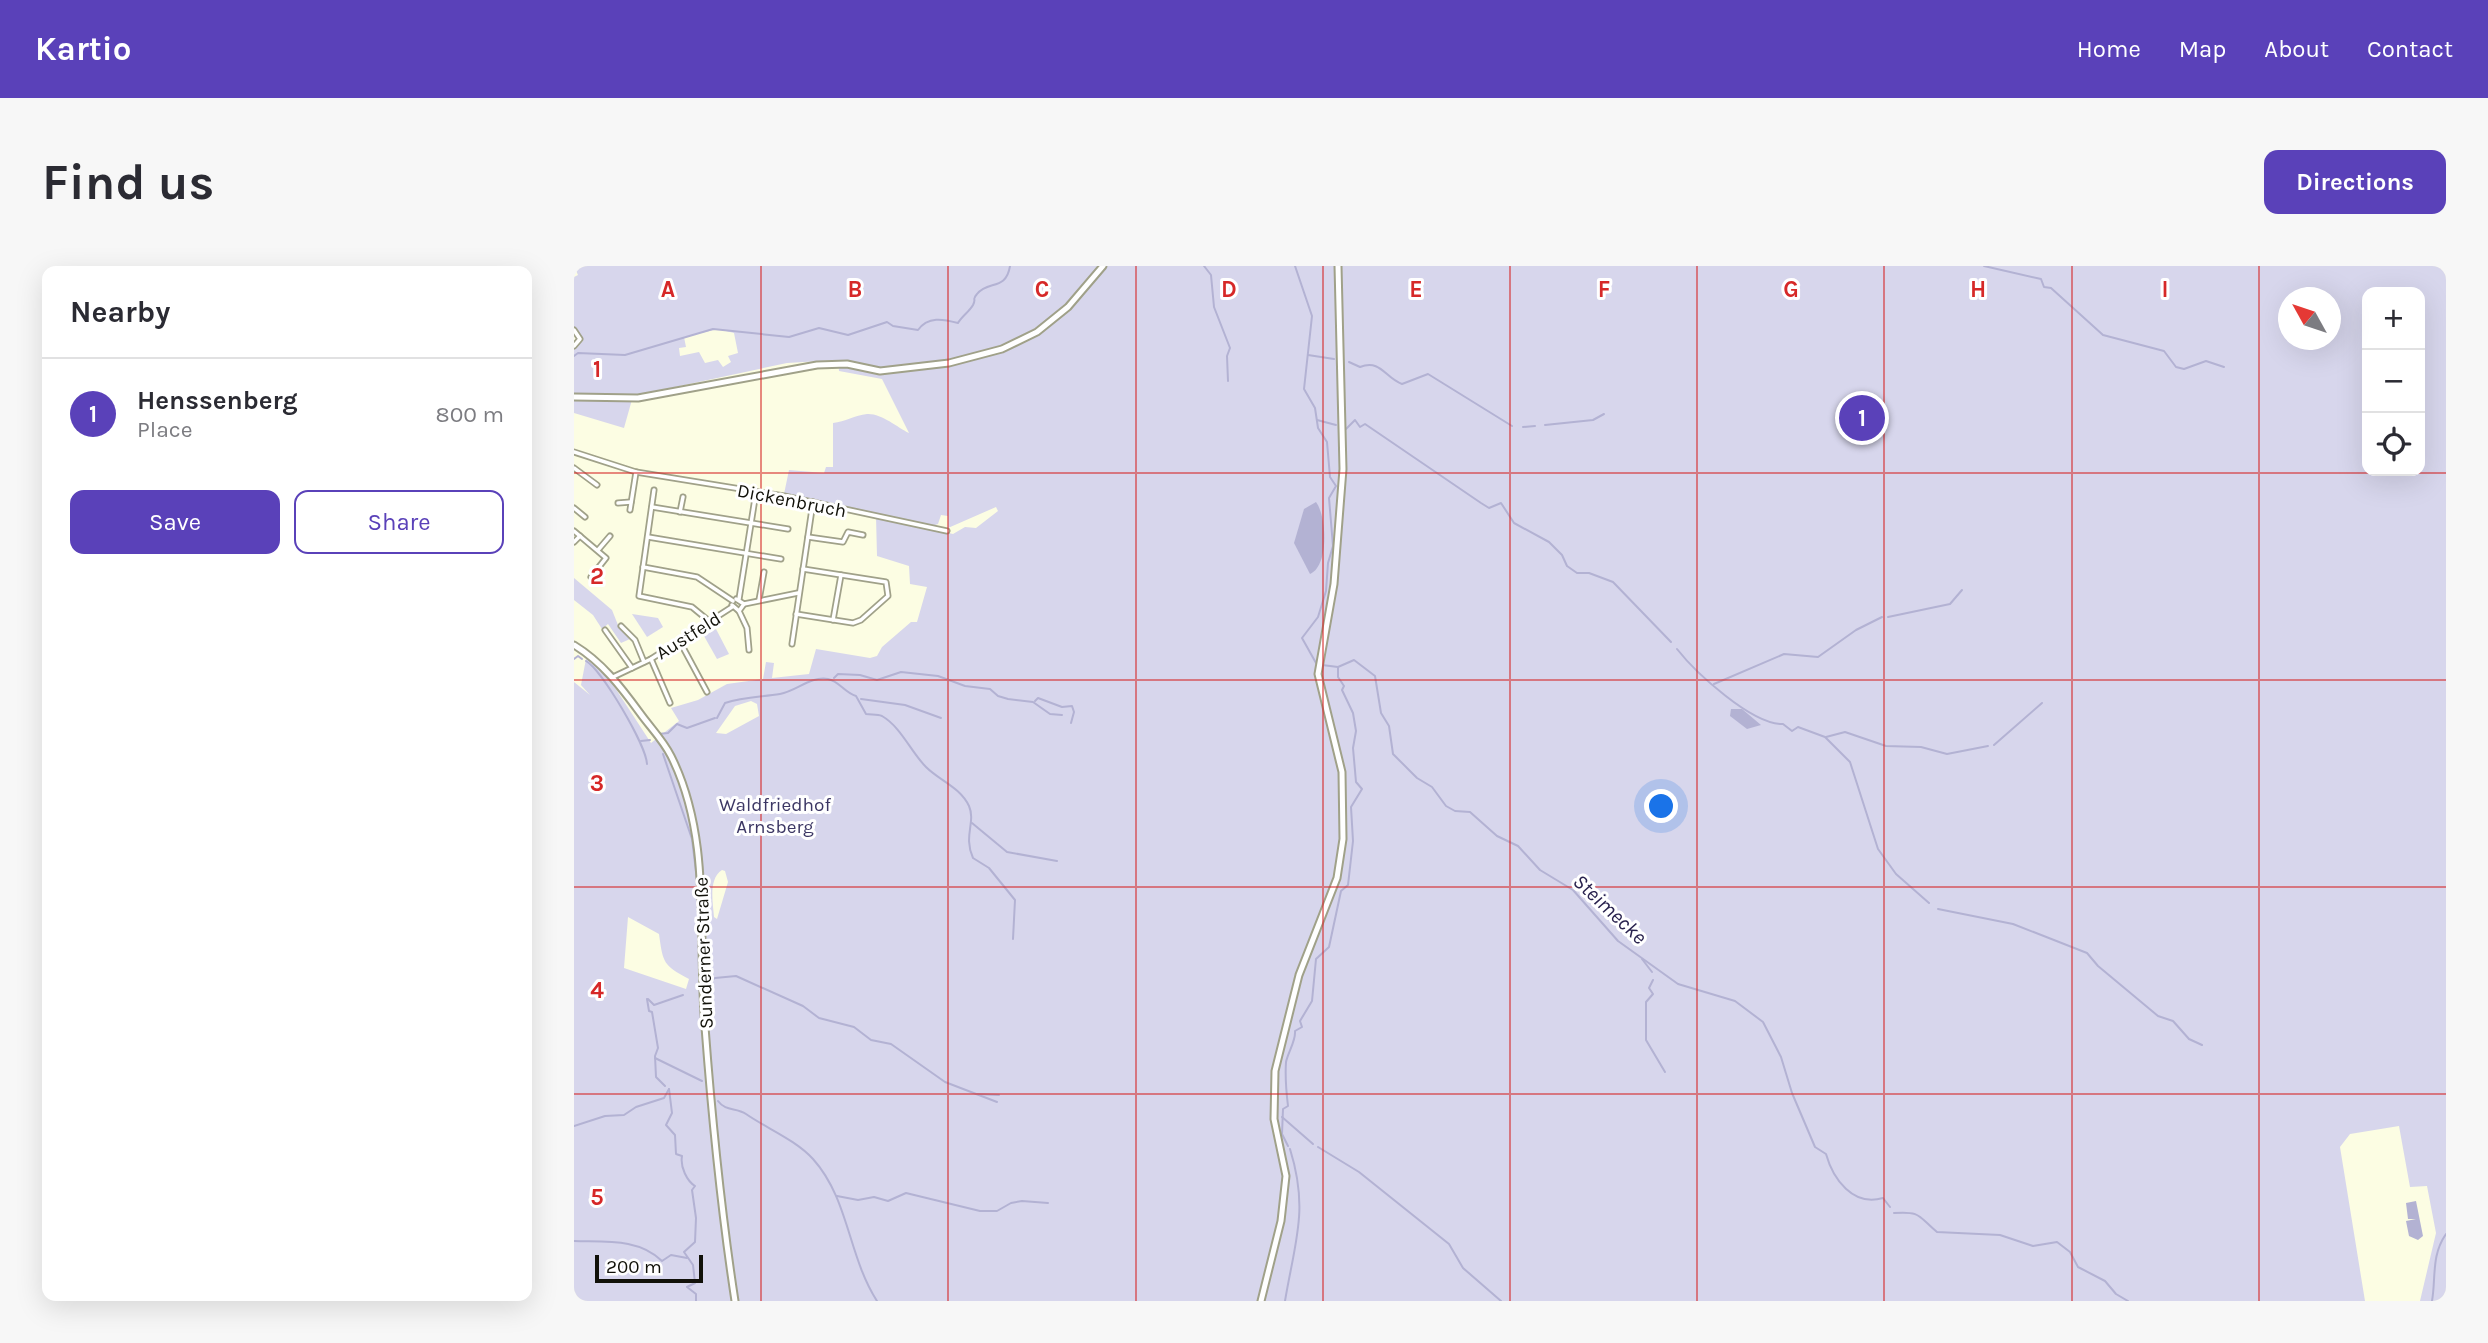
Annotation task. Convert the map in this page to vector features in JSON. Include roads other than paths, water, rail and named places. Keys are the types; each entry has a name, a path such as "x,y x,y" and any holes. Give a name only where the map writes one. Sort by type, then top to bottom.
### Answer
{"main road":[{"path":"574,397 638,398 817,365 847,364 880,371 949,363 1002,349 1037,331 1068,306 1103,266"},
{"path":"1261,1301 1281,1221 1286,1175 1274,1119 1275,1071 1299,975 1337,878 1343,839 1342,772 1318,674 1334,584 1343,469 1338,266"},
{"name":"Sunderner Straße","path":"574,645 613,677 669,752 686,795 696,835 705,1029 722,1217 735,1301"}],"street":[{"path":"574,330 580,339 574,346"},
{"name":"Dickenbruch","path":"574,452 636,472 813,502 947,531"},
{"path":"574,468 597,485"},
{"path":"630,510 636,472"},
{"path":"654,490 640,597 692,607 709,621"},
{"path":"749,650 748,633 739,611 732,607 747,553 756,492"},
{"path":"680,512 683,497"},
{"path":"618,503 631,502"},
{"path":"792,644 813,502"},
{"path":"652,507 788,529"},
{"path":"574,508 584,517"},
{"path":"574,531 606,558 591,577"},
{"path":"808,537 843,542 848,532 863,535"},
{"path":"574,542 580,536"},
{"path":"598,550 610,536"},
{"path":"648,537 781,559"},
{"path":"643,567 697,577 744,604"},
{"path":"796,614 858,622 888,596 886,582 803,569"},
{"path":"759,600 764,572"},
{"path":"833,620 841,575"},
{"path":"739,611 744,604 798,593"},
{"name":"Austfeld","path":"613,677 651,659 732,607"},
{"name":"Austfeld","path":"621,626 635,640 644,662"},
{"path":"604,631 632,668"},
{"path":"679,640 707,692"},
{"path":"651,659 670,703"}],"waterway":[{"path":"574,356 578,353 625,355 713,329 789,337 819,328 848,335 887,322 893,326 918,330 931,321 958,323 974,303 977,294 1005,279 1010,266"},
{"path":"1204,266 1211,275 1214,307 1230,348 1227,356 1228,381"},
{"path":"1295,266 1312,316 1304,389 1315,408 1318,428 1327,442 1330,477 1336,486 1329,498 1333,546 1328,563 1326,591 1318,617 1302,638 1316,663"},
{"path":"1984,266 2041,279 2044,287 2051,288 2103,335 2164,351 2176,367 2184,369 2206,361 2224,367"},
{"path":"1308,355 1334,359"},
{"path":"1349,362 1360,367 1378,367 1402,384 1428,374 1512,426"},
{"path":"1545,425 1593,420 1604,414"},
{"path":"1317,420 1336,425"},
{"path":"1346,429 1355,420 1360,427 1365,424 1489,508 1501,503 1514,523 1549,542 1562,555 1567,566 1577,573 1589,573 1613,582 1671,642"},
{"path":"1523,427 1535,426"},
{"path":"1888,617 1950,604 1962,590"},
{"path":"1714,684 1784,654 1818,657 1856,630 1882,617"},
{"path":"1677,649 1710,683 1741,707 1770,722 1783,724 1792,731 1798,727 1825,737 1850,762 1878,849 1896,874 1929,903"},
{"path":"574,659 578,656 582,659"},
{"name":"Steimecke","path":"1338,667 1354,660 1375,676 1381,713 1389,726 1393,754 1417,778 1432,787 1446,806 1455,811 1470,812 1497,836 1518,846 1540,870 1573,890 1618,941 1678,984 1735,1001 1763,1022 1781,1057 1792,1093 1815,1147 1826,1154 1834,1173 1846,1189 1862,1198 1883,1198 1890,1207"},
{"path":"586,661 602,678 622,709 645,754 647,764"},
{"path":"1288,1146 1282,1134 1283,1109 1288,1106 1286,1062 1295,1031 1302,1027 1300,1021 1312,1001 1316,959 1329,947 1341,891 1348,885 1353,841 1351,807 1362,789 1356,782 1353,748 1356,731 1353,713 1342,690 1344,686 1338,677 1338,667 1322,665"},
{"path":"834,678 838,674 860,675 877,680 901,672 938,676 965,686 990,689 998,696 1008,699 1033,702 1050,714 1062,715"},
{"path":"717,718 725,703 780,694 821,679 832,680 856,696 866,714 880,715 889,721 926,767 965,799 971,812 969,843 973,858 989,868 1015,900 1013,939"},
{"path":"1035,701 1038,698 1062,707 1072,706 1074,712 1071,723"},
{"path":"861,699 905,705 941,718"},
{"path":"1994,745 2042,703"},
{"path":"658,734 668,733 677,724 687,728 715,718"},
{"path":"1826,737 1845,732 1886,746 1921,747 1947,754 1988,746"},
{"path":"641,741 650,740"},
{"path":"663,754 692,839 697,880"},
{"path":"972,823 1007,852 1057,861"},
{"path":"1938,909 2013,924 2087,953 2098,966 2158,1016 2173,1021 2189,1039 2202,1045"},
{"name":"Steimecke","path":"1642,959 1652,972"},
{"path":"705,985 715,978 736,976 803,1006 819,1018 854,1027 871,1040 891,1044 945,1082 997,1102"},
{"path":"1653,980 1649,988 1653,994 1646,1002 1646,1040 1665,1072"},
{"path":"648,999 654,1005 683,995"},
{"path":"647,999 658,1048 655,1056 656,1077 665,1086"},
{"path":"655,1058 702,1081"},
{"path":"669,1089 672,1113 666,1125 675,1135 676,1154 682,1156 685,1173 695,1186 692,1190 696,1218 695,1242 684,1252 693,1265 695,1283 687,1287 696,1294 696,1301"},
{"path":"574,1126 605,1116 624,1115 636,1107 664,1098 669,1089"},
{"path":"976,1094 999,1095"},
{"path":"718,1101 724,1107 742,1112 790,1140 813,1159 834,1192 867,1284 877,1301"},
{"path":"1282,1117 1313,1144"},
{"path":"1318,1147 1359,1172 1449,1244 1463,1268 1501,1301"},
{"path":"1285,1301 1296,1243 1299,1208 1299,1190 1290,1149"},
{"path":"837,1196 858,1200 874,1197 888,1201 906,1193 980,1211 997,1211 1011,1203 1022,1201 1048,1203"},
{"name":"Steimecke","path":"1894,1213 1914,1214 1937,1232 2000,1235 2033,1246 2057,1242 2070,1252 2078,1267 2105,1281 2116,1294 2128,1301"},
{"path":"2432,1301 2436,1259 2446,1234"},
{"path":"574,1241 632,1245 643,1248 662,1261 671,1255 687,1258"}],"place":[{"name":"Henssenberg","path":"1862,418"}],"park label":[{"name":"Waldfriedhof Arnsberg","path":"775,815"}]}
